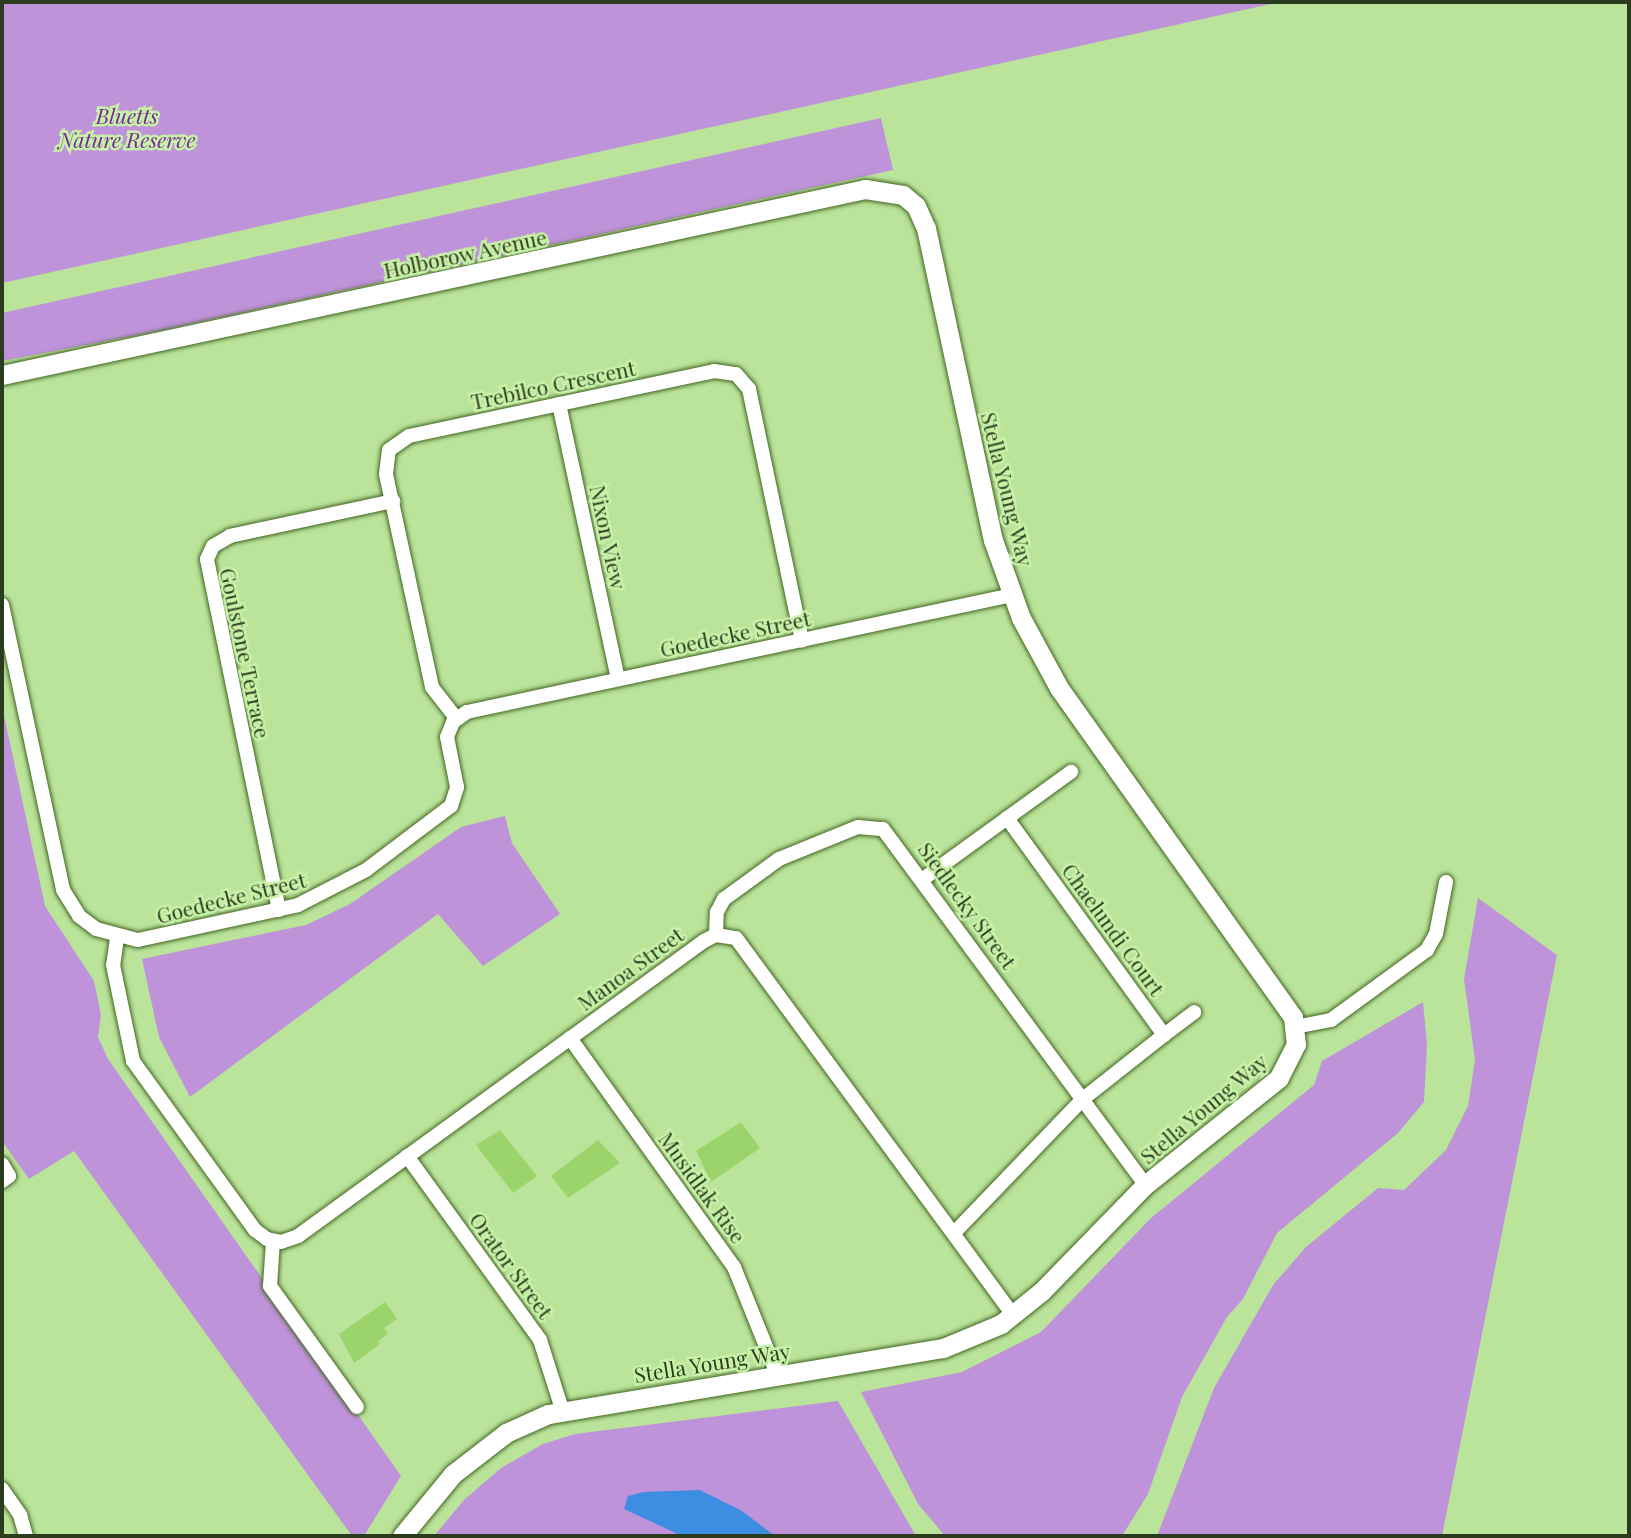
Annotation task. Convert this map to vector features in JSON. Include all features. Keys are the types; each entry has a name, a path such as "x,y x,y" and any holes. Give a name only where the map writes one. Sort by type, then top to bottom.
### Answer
{"street":[{"name":"Holborow Avenue","path":"2,375 865,189 903,195 924,221"},
{"name":"Stella Young Way","path":"402,1536 432,1495 481,1450 519,1425 562,1409 943,1348 980,1335 1014,1316 1145,1185 1279,1078 1293,1053 1295,1027 1284,998 1059,688 1012,595 991,531 924,221"},
{"name":"Trebilco Crescent","path":"456,718 432,687 385,463 400,440 559,404 714,371 731,372 744,380 802,640"},
{"name":"Nixon View","path":"559,404 618,679"},
{"name":"Goulstone Terrace","path":"279,911 206,559 213,547 230,536 393,501"},
{"name":"Goedecke Street","path":"117,938 149,938 279,911 350,881 448,810 457,788 447,737 456,718 471,710 1012,595"},
{"path":"2,605 63,890 79,916 117,938 113,965 133,1060 255,1230 272,1241 270,1286 356,1407"},
{"path":"923,879 1071,772"},
{"name":"Chaelundi Court","path":"1007,818 1164,1035"},
{"name":"Siedlecky Street","path":"716,936 717,912 728,896 779,859 858,827 887,831 1145,1185"},
{"path":"1295,1027 1331,1020 1427,950 1436,934 1446,882"},
{"name":"Manoa Street","path":"272,1241 298,1236 570,1038 716,936 743,944 1014,1316"},
{"path":"954,1233 1083,1099 1194,1012"},
{"name":"Musidlak Rise","path":"570,1038 734,1267 777,1374"},
{"name":"Orator Street","path":"407,1156 540,1340 562,1409"},
{"path":"2,1164 9,1176 2,1181"},
{"path":"2,1489 20,1515 26,1536"}],"green space":[{"name":"Bluetts Nature Reserve","path":"2,2 1280,2 2,283"},
{"path":"881,118 893,170 154,332 2,361 2,313"},
{"path":"2,706 45,906 94,981 101,1015 98,1037 108,1059 401,1476 364,1536 352,1536 74,1151 29,1179 2,1141"},
{"path":"505,816 512,843 560,914 483,966 438,914 190,1097 159,1037 142,959 306,925 350,904 461,827"},
{"path":"1478,898 1557,955 1442,1536 1157,1536 1214,1388 1273,1285 1306,1247 1378,1188 1404,1190 1446,1150 1468,1106 1475,1060 1464,979"},
{"path":"1423,1002 1427,1045 1424,1102 1398,1133 1277,1233 1243,1299 1227,1317 1182,1397 1148,1494 1122,1536 945,1536 918,1504 861,1392 962,1372 1041,1332 1151,1218 1314,1085 1322,1061"},
{"path":"838,1401 916,1536 434,1536 464,1500 501,1468 543,1444 575,1434"}],"water":[{"path":"700,1490 742,1511 775,1536 682,1536 624,1509 628,1496 644,1492"}],"building":[{"path":"741,1122 760,1148 711,1182 696,1151"},
{"path":"500,1130 537,1176 513,1193 476,1145"},
{"path":"598,1140 620,1163 568,1198 551,1176"},
{"path":"385,1302 397,1319 384,1328 388,1334 378,1341 380,1344 354,1363 339,1334"}]}
